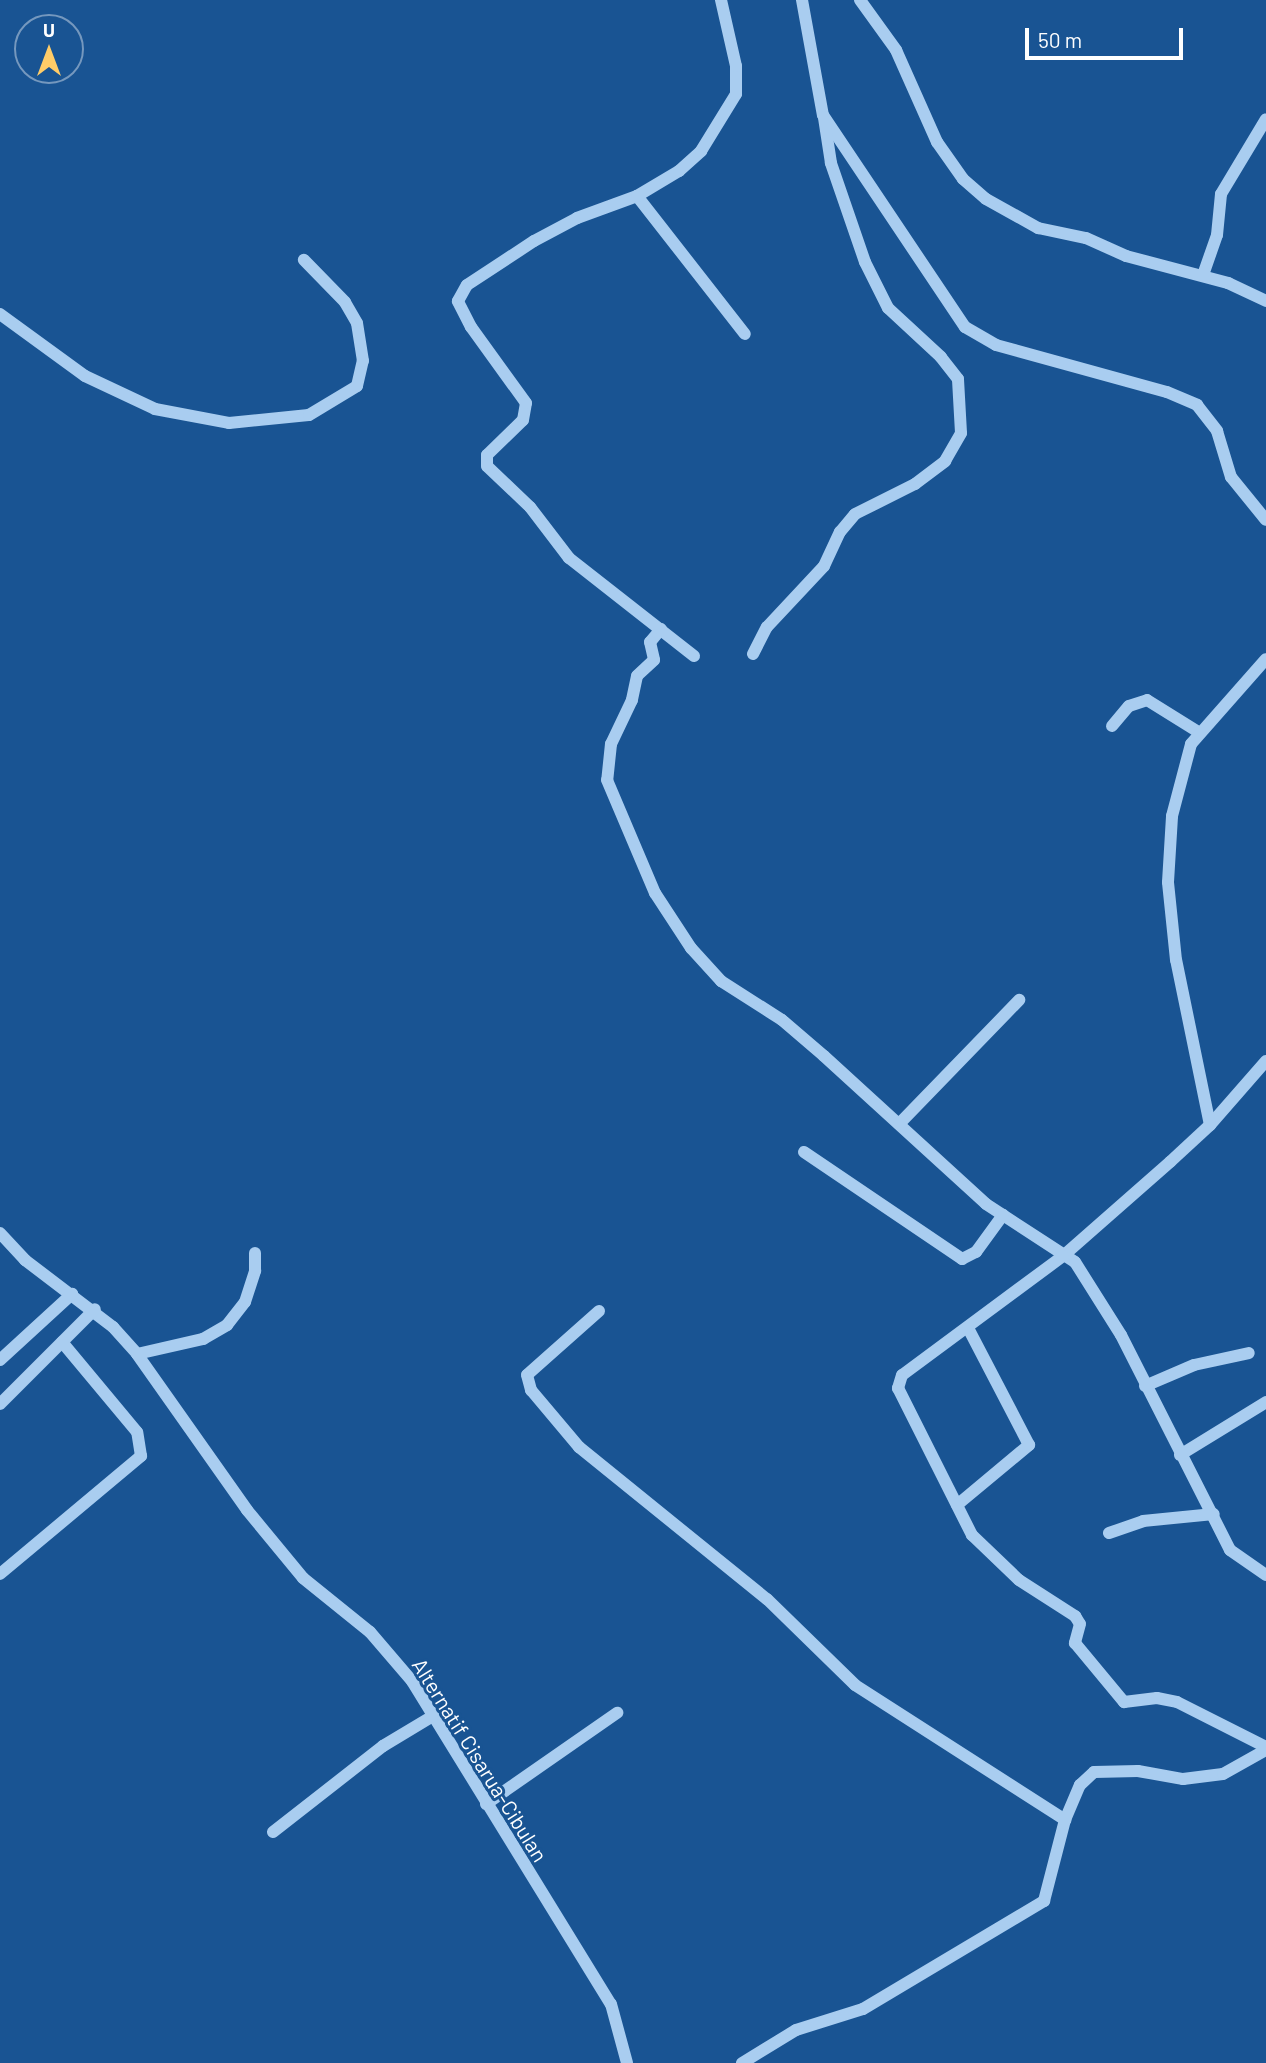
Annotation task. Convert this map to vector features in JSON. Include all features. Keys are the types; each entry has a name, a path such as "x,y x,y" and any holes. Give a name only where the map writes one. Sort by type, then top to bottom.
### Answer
{"street":[{"path":"694,656 569,558 530,507 487,466 487,455 523,420 526,403 471,327 458,301 467,285 534,241 577,218 637,195 679,171 701,151 732,105 737,72 720,0"},
{"path":"753,654 767,626 824,566 847,523 867,505 915,484 945,461 961,433 958,379 941,357 888,308 865,262 831,163 802,0"},
{"path":"860,0 886,32 937,142 978,193 1038,228 1086,238 1126,256 1203,275 1266,301"},
{"path":"823,114 965,327 996,345 1167,392 1197,405 1217,431 1231,477 1266,520"},
{"path":"1203,275 1217,235 1221,194 1266,119"},
{"path":"637,195 745,334"},
{"path":"0,314 85,376 155,409 229,423 309,415 357,386 363,361 357,323 345,302 304,260"},
{"path":"661,629 650,642 654,660 637,676 632,700 611,744 607,780 655,893 691,948 721,981 782,1020 1003,1215 1041,1236 1063,1256 1075,1262 1105,1305 1180,1455 1214,1514 1230,1550 1266,1576"},
{"path":"1210,1125 1176,960 1168,882 1172,816 1191,744 1266,659"},
{"path":"1112,726 1129,706 1147,700 1200,733"},
{"path":"899,1124 1019,1000"},
{"path":"1266,1060 1210,1125 1063,1256 902,1375 898,1388 972,1535 1019,1580 1075,1616 1080,1624 1075,1643 1124,1702 1157,1698 1177,1702 1266,1749"},
{"path":"804,1152 962,1259 976,1252 1003,1215"},
{"name":"Alternatif Cisarua-Cibulan","path":"0,1233 25,1260 94,1309 137,1354 247,1510 303,1578 370,1632 412,1681 611,2004 627,2063"},
{"path":"137,1354 203,1339 227,1325 245,1302 255,1271 255,1253"},
{"path":"0,1360 72,1294"},
{"path":"0,1404 94,1309"},
{"path":"599,1311 527,1375 531,1390 579,1447 767,1599 855,1685 1065,1820"},
{"path":"957,1505 1029,1445 968,1328"},
{"path":"0,1574 141,1456 137,1432 62,1342"},
{"path":"1145,1386 1194,1365 1249,1353"},
{"path":"1180,1455 1266,1402"},
{"path":"1110,1533 1143,1521 1214,1514"},
{"path":"486,1804 617,1713"},
{"path":"273,1832 389,1741 433,1716"},
{"path":"742,2063 796,2030 863,2009 1044,1901 1065,1820 1080,1784 1094,1772 1138,1771 1183,1779 1223,1774 1266,1749"}]}
